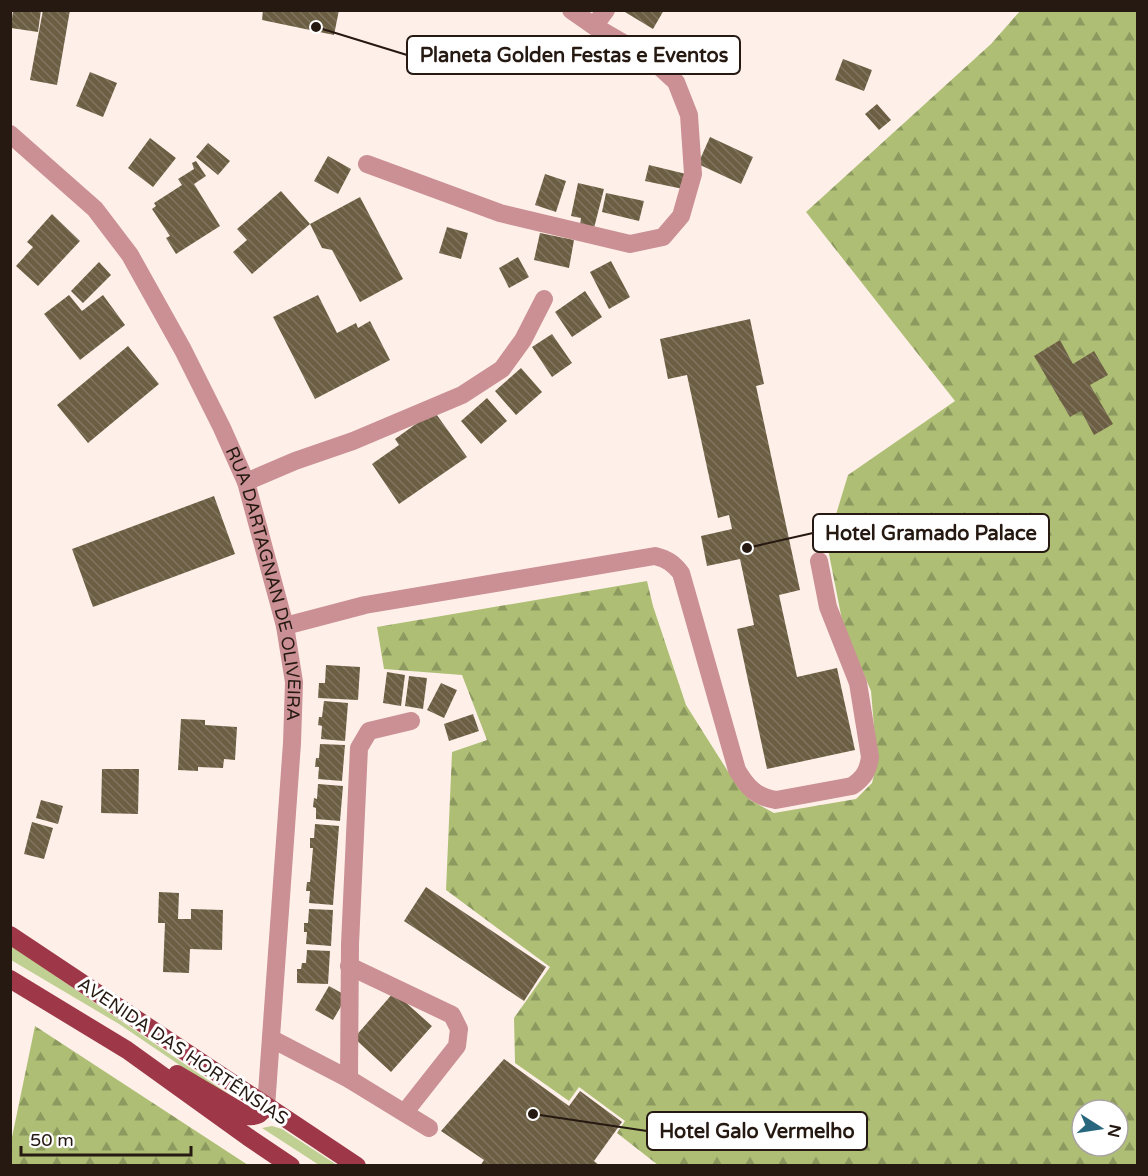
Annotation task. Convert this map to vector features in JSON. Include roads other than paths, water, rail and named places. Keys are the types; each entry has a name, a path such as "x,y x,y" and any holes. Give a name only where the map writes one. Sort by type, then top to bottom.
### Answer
{"main road":[{"name":"AVENIDA DAS HORTÊNSIAS","path":"10,936 357,1166"},
{"name":"AVENIDA DAS HORTÊNSIAS","path":"10,979 127,1050 291,1166"},
{"path":"127,1050 177,1073 248,1116 260,1114 266,1107"}],"street":[{"path":"367,164 511,215 630,244 663,237 681,216 693,174 689,115 676,82 651,58 594,26 571,10"},
{"path":"594,26 606,10"},
{"name":"RUA DARTAGNAN DE OLIVEIRA","path":"10,134 95,209 130,255 183,350 246,482 285,626 294,682 292,743 266,1107"},
{"path":"246,482 295,461 353,441 462,395 502,369 524,340 544,299"},
{"path":"285,626 365,605 655,556 665,558 673,563 681,573 737,770 754,793 776,800 852,786 861,780 868,768 870,757 858,683 828,607 819,561"},
{"path":"349,1079 350,966 359,748 369,731 411,721"},
{"path":"350,966 452,1015 459,1029 457,1046 405,1112"},
{"path":"272,1039 349,1079 429,1128"}],"place":[{"name":"Planeta Golden Festas e Eventos","path":"316,27"},
{"name":"Hotel Gramado Palace","path":"747,548"},
{"name":"Hotel Galo Vermelho","path":"533,1114"}]}
